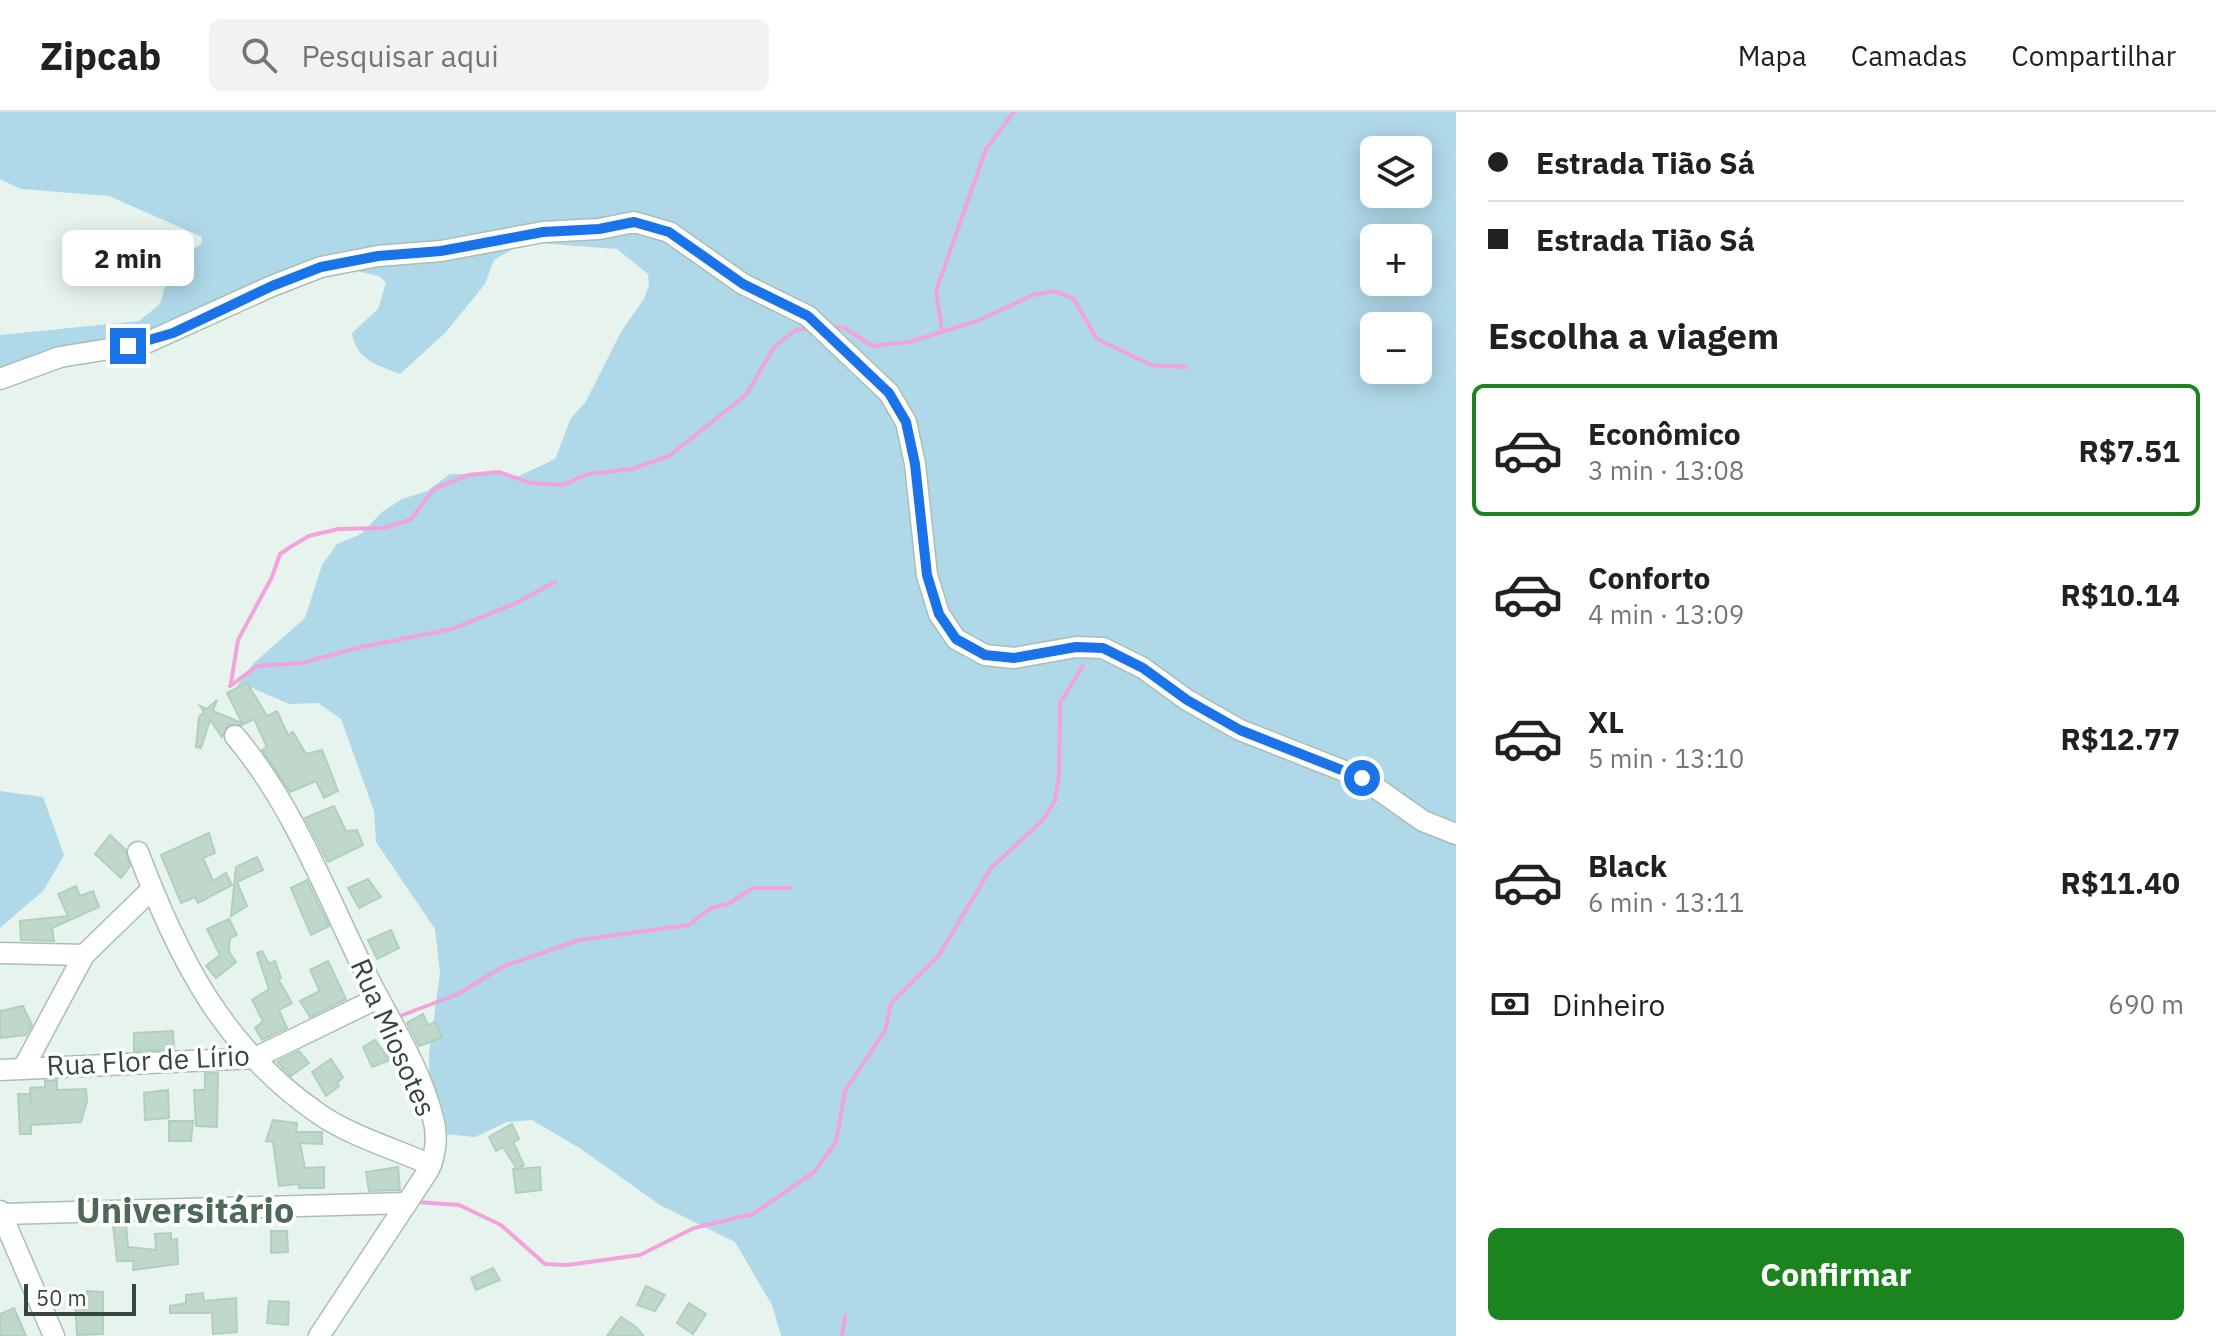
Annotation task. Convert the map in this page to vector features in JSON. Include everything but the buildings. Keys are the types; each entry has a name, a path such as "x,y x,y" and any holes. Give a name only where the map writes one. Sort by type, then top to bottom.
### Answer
{"street":[{"path":"0,379 60,357 146,343 321,267 378,256 441,251 543,232 599,229 634,222 669,232 743,284 808,316 889,393 906,422 915,464 927,575 939,614 956,639 985,655 1014,658 1076,647 1103,648 1143,668 1187,700 1240,730 1362,778 1412,814 1456,834"},
{"name":"Rua Miosotes","path":"235,736 264,770 293,819 410,1059 434,1119 436,1144 431,1165 319,1336"},
{"path":"138,852 190,975 229,1033 322,1116 431,1165"},
{"path":"24,1067 84,955 152,889"},
{"path":"0,953 84,955"},
{"name":"Rua Flor de Lírio","path":"0,1070 255,1058 378,998"},
{"path":"54,1336 1,1212 407,1203"}],"shaded area":[{"path":"0,112 1456,112 1456,1336 781,1336 772,1305 735,1242 660,1205 581,1149 532,1120 507,1122 475,1137 444,1134 430,1101 429,1055 440,973 435,929 376,842 374,811 341,719 318,703 289,704 250,687 236,687 253,664 305,618 322,565 337,544 361,534 382,512 402,499 427,491 450,474 491,472 517,477 555,459 571,418 585,403 622,330 644,299 649,285 648,274 617,249 524,242 494,260 485,284 446,332 400,374 363,355 352,333 378,309 386,283 379,276 334,266 69,365 0,385 0,335 139,321 160,304 177,246 193,249 201,245 202,237 109,196 21,189 0,179"},
{"path":"0,791 43,797 64,855 44,890 0,928"}],"waterway":[{"path":"942,330 936,291 986,149 1014,112"},
{"path":"830,327 845,328 872,346 909,342 977,321 1033,295 1054,291 1073,298 1097,339 1151,365 1186,367"},
{"path":"231,683 238,640 272,577 280,554 292,546 309,536 338,529 384,528 410,520 434,489 468,475 499,472 530,483 563,485 588,474 632,469 669,456 746,395 774,347 796,330 810,329"},
{"path":"230,686 257,666 302,663 361,647 452,629 514,604 555,582"},
{"path":"417,1202 459,1205 501,1225 545,1264 567,1265 640,1255 694,1228 753,1214 814,1172 836,1142 845,1091 885,1031 891,1003 939,955 991,868 1042,821 1055,801 1059,775 1060,703 1083,666"},
{"path":"400,1016 458,994 504,966 580,940 689,925 711,908 728,904 753,888 791,888"},
{"path":"842,1336 845,1316"}],"district":[{"name":"Universitário","path":"185,1209"}],"route":[{"path":"128,346 173,333 272,286 321,267 378,256 484,245 543,232 599,229 634,222 669,232 743,284 808,316 889,393 906,422 915,464 917,506 927,575 939,614 956,639 985,655 1014,658 1076,647 1103,648 1143,668 1187,700 1240,730 1362,778"}]}
